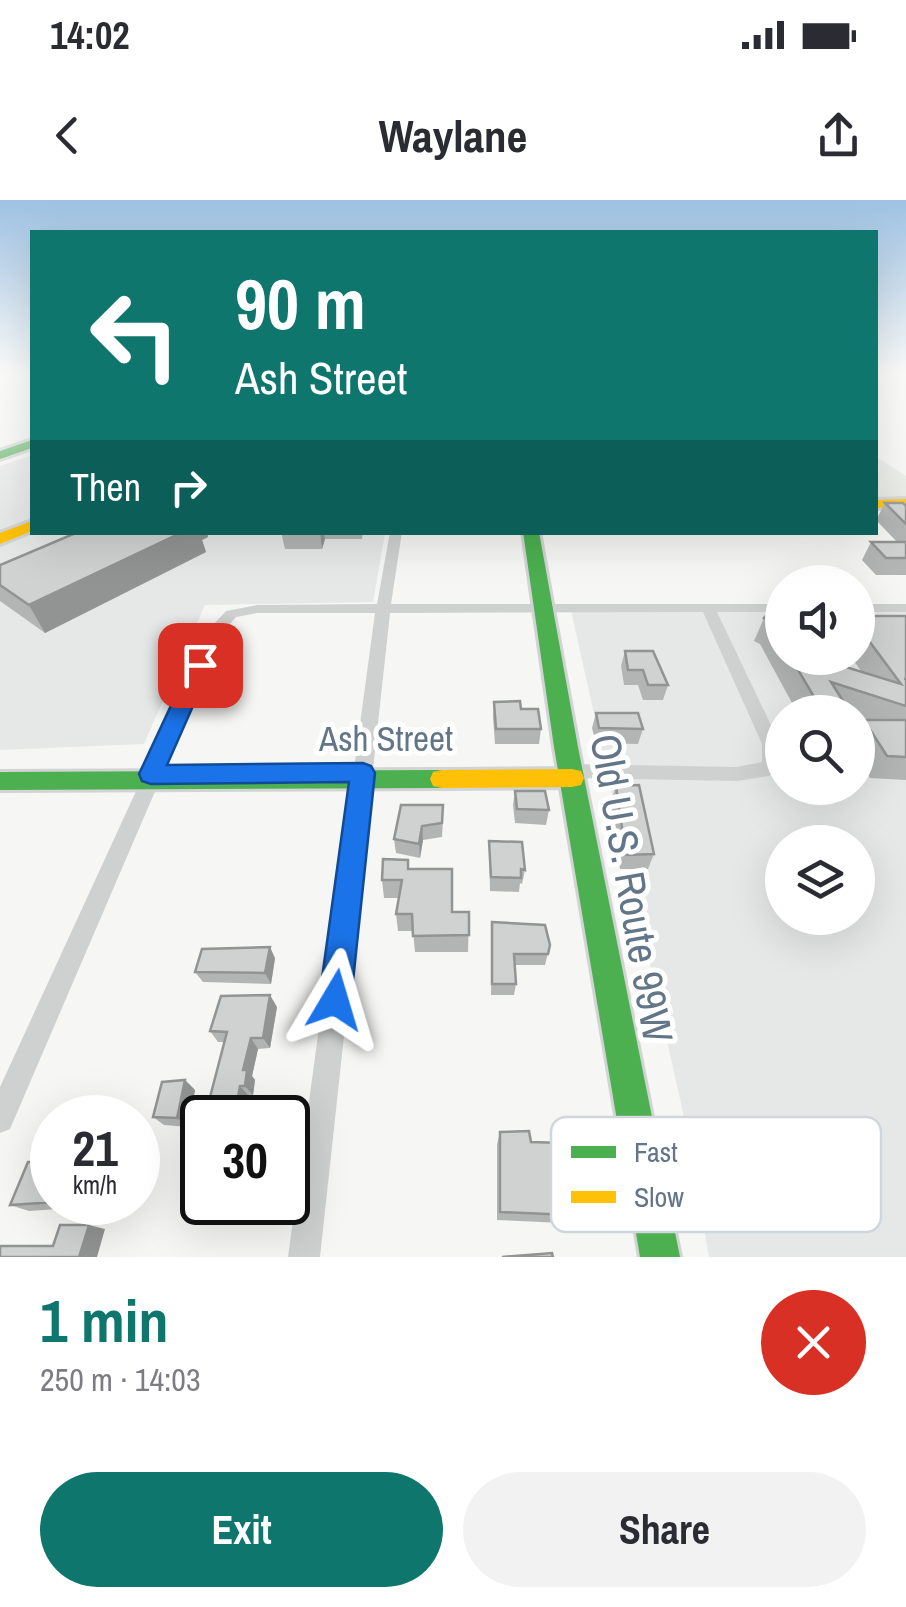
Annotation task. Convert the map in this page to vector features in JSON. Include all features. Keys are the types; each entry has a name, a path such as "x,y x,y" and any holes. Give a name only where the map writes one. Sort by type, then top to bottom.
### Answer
{"main road":[{"path":"0,455 30,445"},
{"path":"878,504 906,503"},
{"path":"0,539 30,527"},
{"name":"Old U.S. Route 99W","path":"532,535 571,775 634,1117"},
{"name":"Ash Street","path":"0,778 571,775"},
{"name":"Old U.S. Route 99W","path":"655,1232 660,1257"}],"street":[{"path":"304,1257 396,535"},
{"name":"Ash Street","path":"571,775 737,774 762,771 771,765 771,744 708,608"},
{"path":"0,1119 216,629 231,614 257,609 765,608"},
{"path":"875,608 906,608"}],"shaded area":[{"path":"30,456 30,535 85,535 0,571 0,466"},
{"path":"878,458 906,476 906,501 878,501"},
{"path":"122,535 385,535 373,602 205,605 144,744 0,750 0,587"},
{"path":"570,606 765,606 765,675 875,675 875,607 906,608 906,1257 709,1257 705,1232 881,1232 881,1117 684,1117"}],"building":[{"path":"885,503 906,506 906,524"},
{"path":"71,535 177,535 29,605 0,585 0,565"},
{"path":"871,542 906,542 906,558 886,558"},
{"path":"875,616 906,616 906,706 831,682 839,695 813,695 801,675 872,675 901,684 875,649"},
{"path":"625,651 653,651 668,685 648,685 643,670 628,670"},
{"path":"520,701 521,709 538,709 541,729 496,729 494,702"},
{"path":"596,713 638,713 643,729 599,728"},
{"path":"875,720 906,720 906,757 887,756 875,737"},
{"path":"639,785 654,854 626,855 616,786"},
{"path":"515,791 545,791 549,810 517,809"},
{"path":"401,805 443,805 442,823 422,826 419,844 394,839"},
{"path":"489,841 522,842 525,870 521,869 521,878 491,877"},
{"path":"383,859 408,860 408,869 452,869 452,912 469,912 469,935 413,936 412,914 396,914 402,880 382,880"},
{"path":"492,922 545,925 548,954 514,954 516,984 492,984"},
{"path":"270,947 265,973 195,972 202,949"},
{"path":"270,995 263,1038 251,1038 243,1070 247,1070 245,1086 240,1086 238,1095 211,1095 227,1032 210,1031 221,996"},
{"path":"185,1080 177,1118 160,1117 162,1082"},
{"path":"529,1131 531,1142 551,1143 551,1214 500,1212 500,1132"},
{"path":"28,1162 30,1162 30,1204 10,1205"},
{"path":"60,1225 89,1225 79,1257 0,1257 0,1246 53,1246"},
{"path":"552,1253 553,1257 502,1257"}],"traffic: fast":[{"path":"0,455 30,445"},
{"path":"531,535 634,1117"},
{"path":"0,781 442,779"},
{"path":"655,1232 660,1257"}],"traffic: slow":[{"path":"878,504 906,503"},
{"path":"0,539 30,527"},
{"path":"442,779 572,778"}],"route":[{"path":"200,665 151,774 363,773 335,1000"}]}
